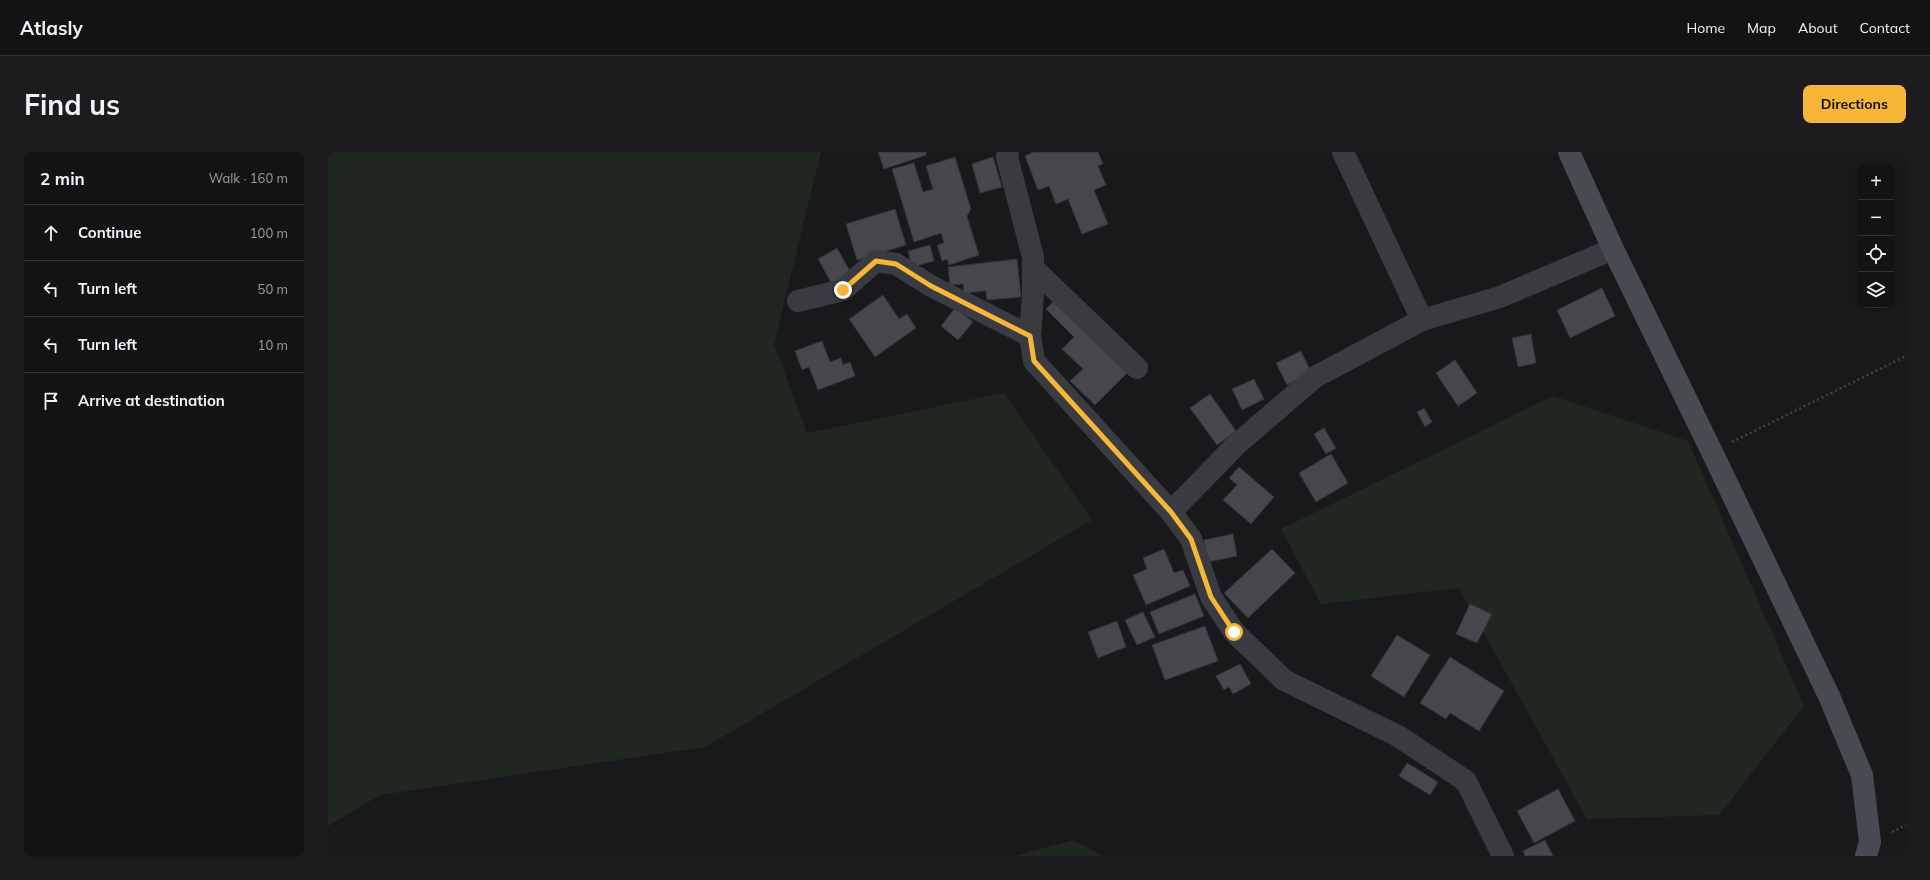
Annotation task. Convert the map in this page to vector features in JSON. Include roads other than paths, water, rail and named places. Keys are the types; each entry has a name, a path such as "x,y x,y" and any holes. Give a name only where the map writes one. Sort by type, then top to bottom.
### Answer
{"street":[{"path":"1008,152 1007,157 1033,257 1033,295 1030,336 1034,361 1171,512 1191,539 1211,597 1234,632 1284,680 1398,736 1466,781 1503,856"},
{"path":"1343,152 1422,320"},
{"path":"1569,152 1613,249 1829,696 1862,775 1870,842 1866,856"},
{"path":"1171,512 1236,445 1315,377 1422,320 1500,297 1613,249"},
{"path":"798,301 843,290 876,261 896,264 931,286 1030,336"},
{"path":"1033,268 1136,368"}]}
